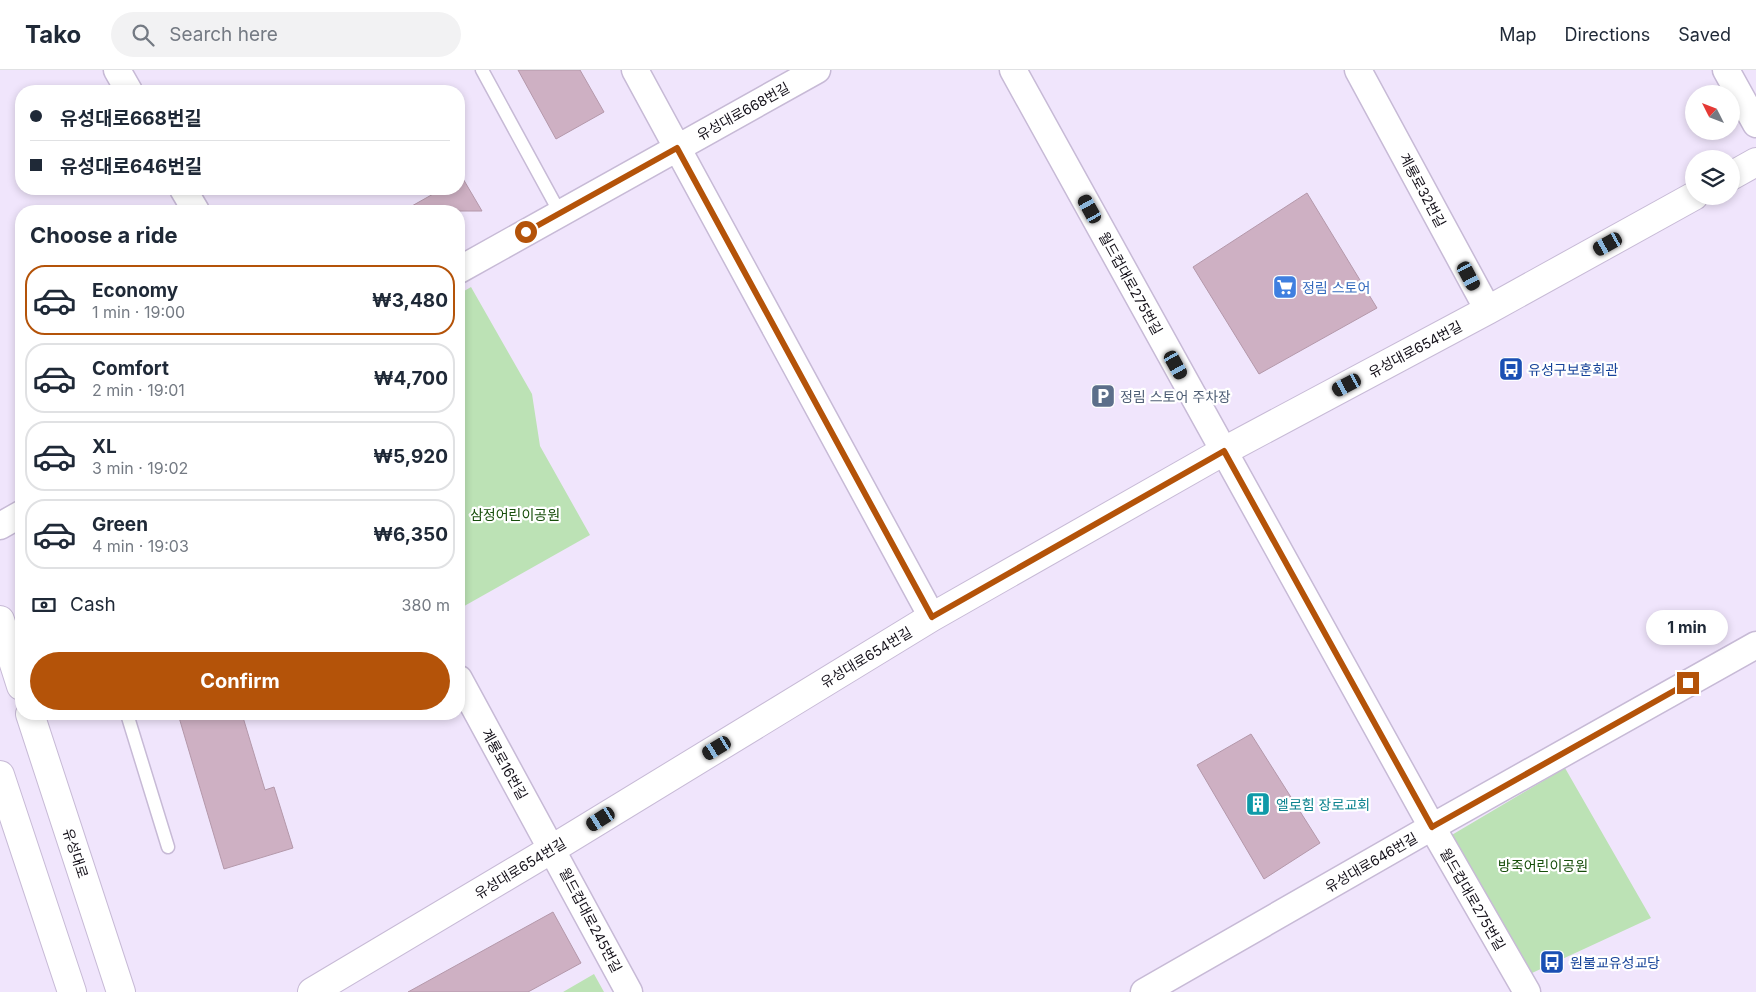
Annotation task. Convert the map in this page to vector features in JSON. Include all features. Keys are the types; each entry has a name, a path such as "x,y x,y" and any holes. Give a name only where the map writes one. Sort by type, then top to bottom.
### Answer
{"street":[{"path":"117,70 126,85"},
{"path":"635,70 932,617"},
{"name":"유성대로668번길","path":"465,267 817,70"},
{"name":"월드컵대로275번길","path":"1013,70 1432,827 1527,992"},
{"name":"계룡로32번길","path":"1358,70 1488,310"},
{"path":"1726,70 1756,124"},
{"path":"1740,171 1756,162"},
{"name":"유성대로654번길","path":"312,992 552,849 932,617 1224,451 1488,310 1685,201"},
{"path":"0,526 15,517"},
{"path":"0,620 15,667"},
{"name":"유성대로646번길","path":"1144,992 1756,645"},
{"name":"계룡로16번길","path":"465,689 552,849"},
{"name":"유성대로","path":"32,720 121,992"},
{"path":"0,775 72,992"},
{"name":"월드컵대로245번길","path":"552,849 629,992"}],"lane":[{"path":"482,70 560,213"},
{"path":"129,720 168,847"}],"green space":[{"name":"삼정어린이공원","path":"471,287 532,394 540,446 590,535 465,606 465,290"},
{"name":"방죽어린이공원","path":"1565,768 1651,918 1532,973 1445,839"},
{"path":"594,974 604,992 563,992"}],"building":[{"path":"518,70 580,70 604,112 556,139"},
{"path":"465,182 482,211 465,211 465,205 414,205 431,195 465,195"},
{"name":"정림 스토어","path":"1307,193 1377,308 1259,374 1193,267"},
{"path":"180,720 244,720 265,790 274,787 293,848 224,869"},
{"name":"엘로힘 장로교회","path":"1251,734 1320,843 1264,879 1197,765"},
{"path":"553,912 581,963 528,992 408,992"}],"place":[{"name":"정림 스토어","path":"1285,287"},
{"name":"유성구보훈회관","path":"1511,369"},
{"name":"정림 스토어 주차장","path":"1103,396"},
{"name":"엘로힘 장로교회","path":"1258,804"},
{"name":"원불교유성교당","path":"1552,962"}],"route":[{"path":"526,232 677,148 932,617 1224,451 1432,827 1688,683"}]}
